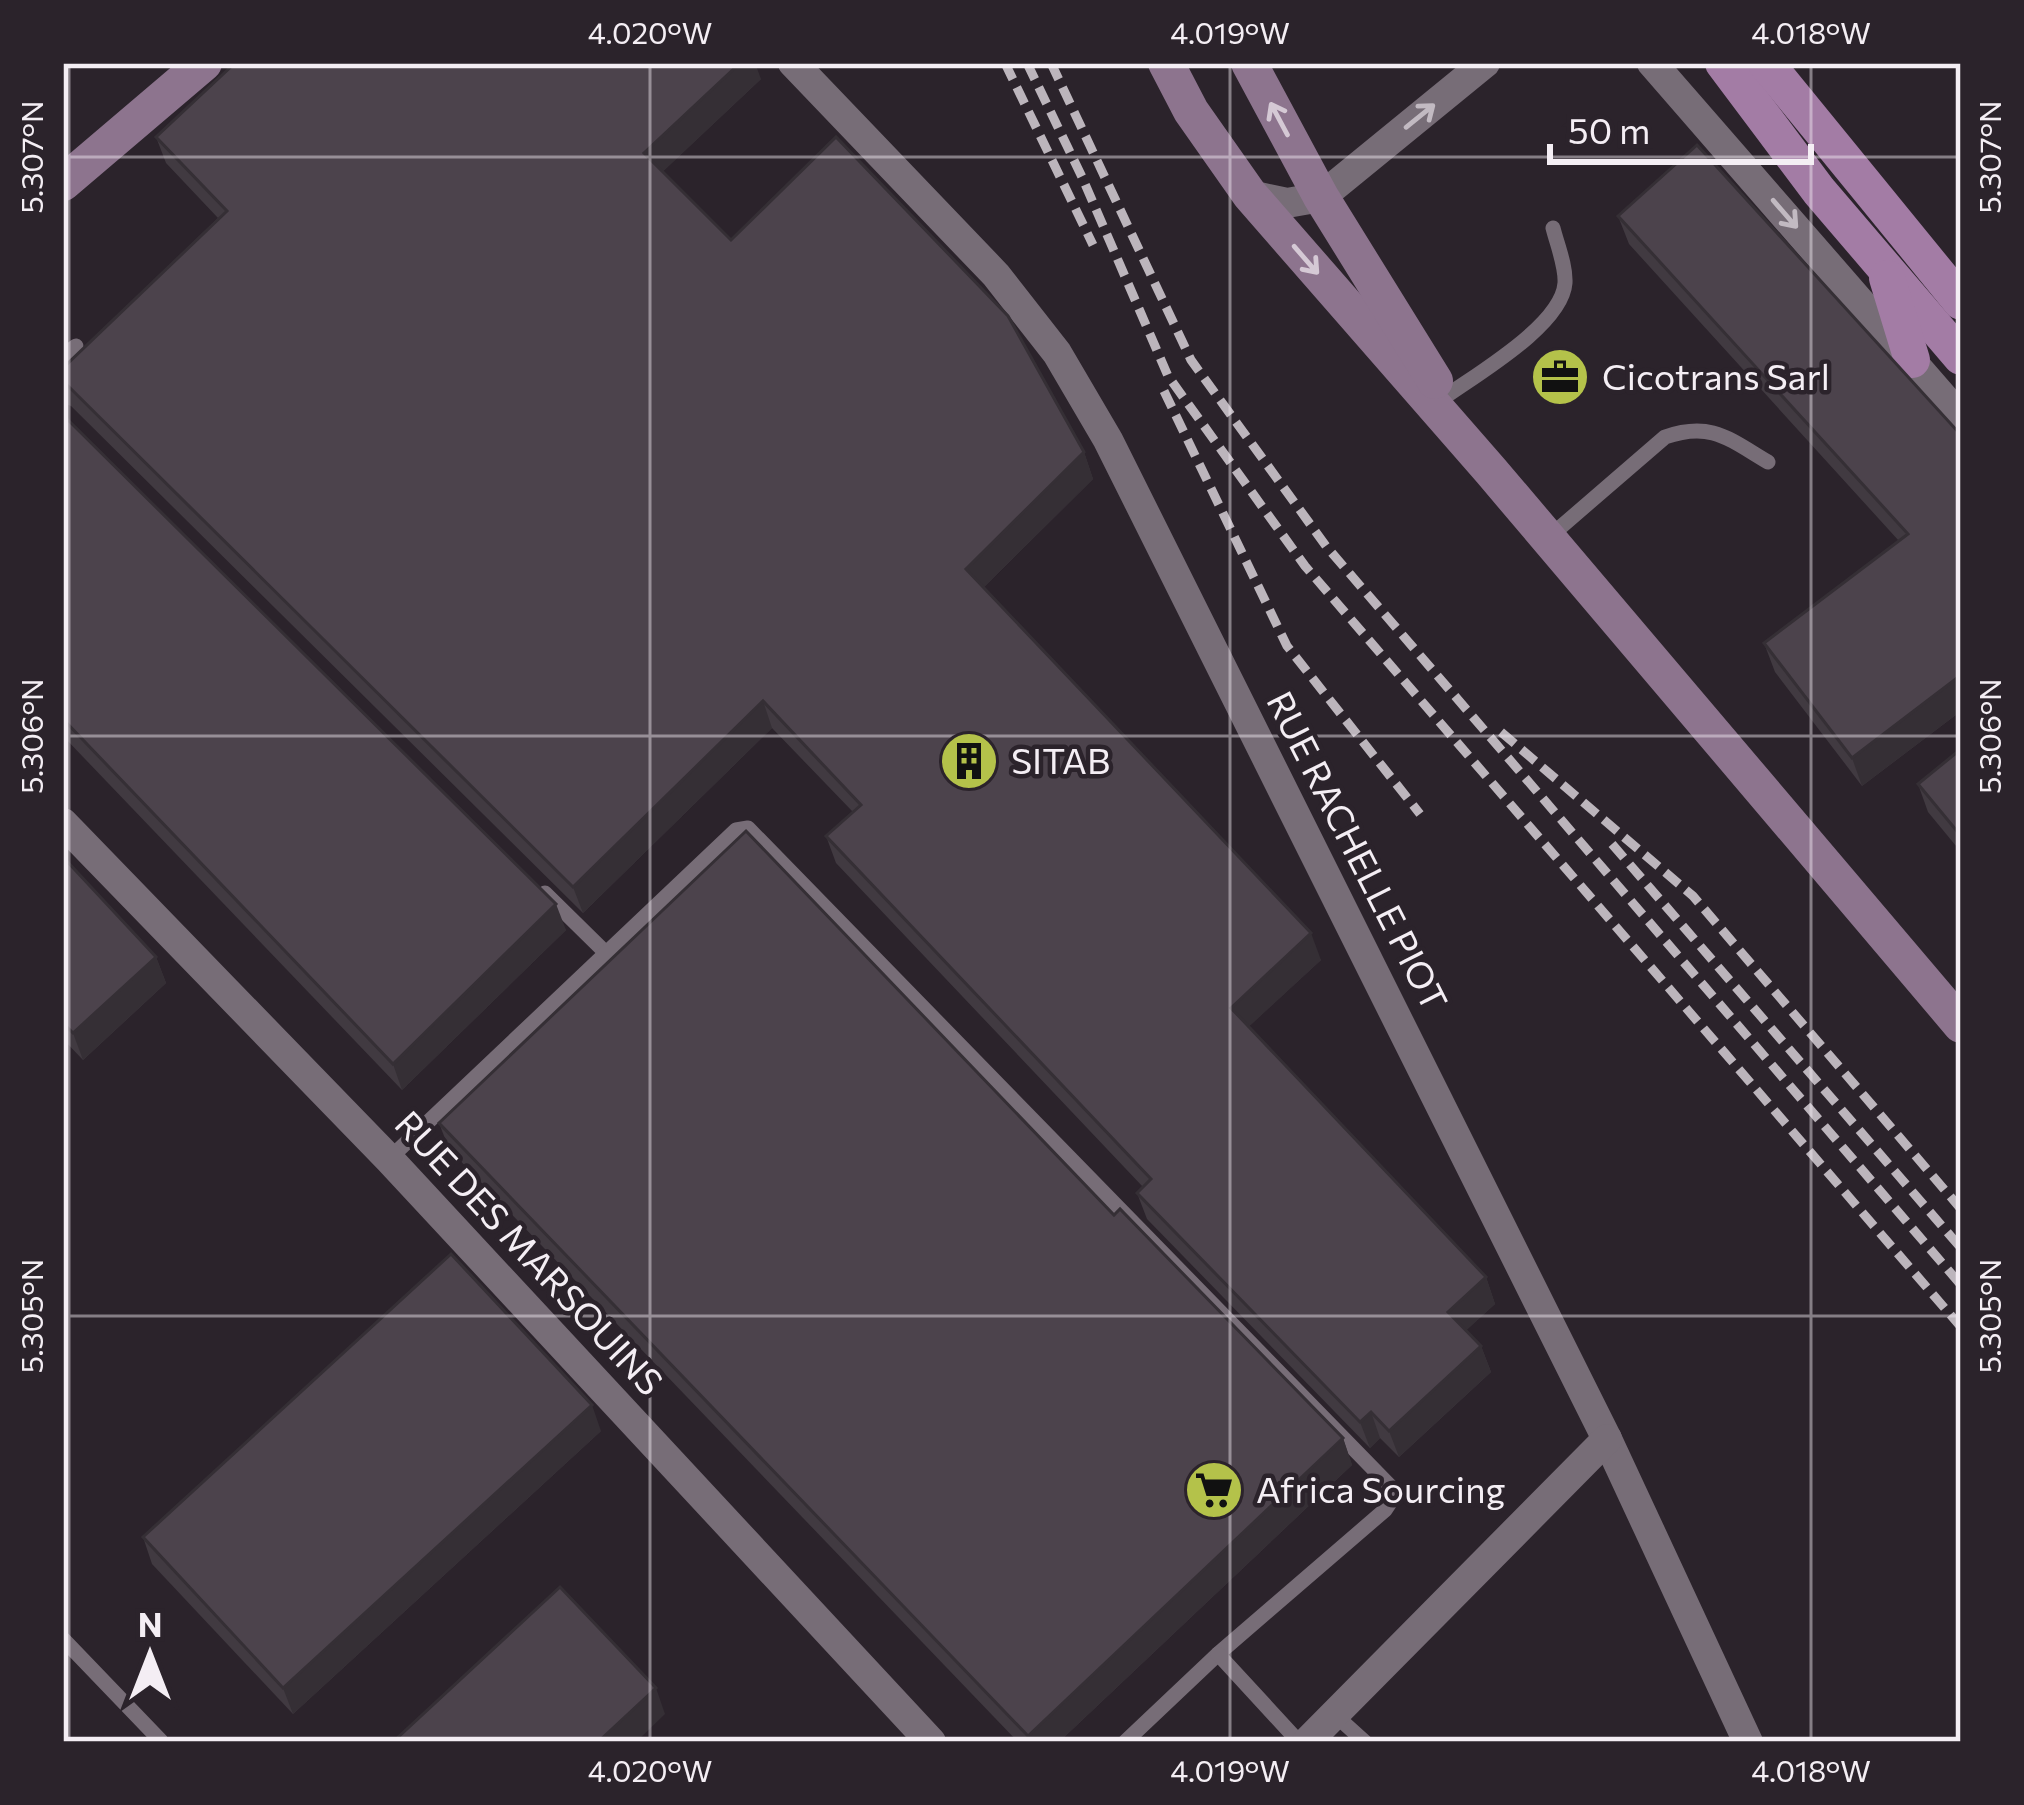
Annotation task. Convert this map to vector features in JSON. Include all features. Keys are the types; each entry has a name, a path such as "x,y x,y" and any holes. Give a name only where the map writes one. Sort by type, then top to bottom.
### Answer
{"main road":[{"path":"1723,63 1763,122 1961,357"},
{"path":"1766,63 1961,302"},
{"path":"1882,263 1912,360"}],"street":[{"name":"RUE RACHELLE PIOT","path":"794,63 996,275 1057,353 1088,405 1607,1439 1748,1742"},
{"path":"1166,63 1191,111 1250,195 1491,470 1961,1025"},
{"path":"1249,63 1321,197 1491,470"},
{"path":"1250,195 1287,203 1321,197 1485,63"},
{"path":"1652,63 1961,418"},
{"path":"63,183 195,66"},
{"name":"RUE DES MARSOUINS","path":"63,823 389,1160 931,1742"},
{"path":"1303,1742 1607,1439"}],"lane":[{"path":"1445,397 1538,329 1559,299 1565,284 1553,228"},
{"path":"1548,538 1665,437 1684,430 1712,430 1768,462"},
{"path":"389,1160 736,830 748,828 1392,1489 1393,1498 1385,1510 1218,1654 1125,1742"},
{"path":"539,887 607,954"},
{"path":"63,1639 160,1741"},
{"path":"1218,1654 1303,1742"},
{"path":"1334,1714 1365,1742"}],"building":[{"name":"SITAB","path":"235,63 740,63 644,153 731,240 836,137 1008,316 1084,452 966,569 1311,933 1231,1008 1486,1277 1448,1312 1481,1346 1389,1431 1371,1412 1360,1422 1137,1193 1151,1179 826,836 861,805 763,701 573,887 63,381 63,368 227,211 156,137"},
{"path":"1697,145 1961,435 1961,675 1852,758 1764,643 1908,534 1618,216"},
{"path":"63,415 556,904 393,1064 63,719"},
{"path":"1961,749 1961,836 1918,784"},
{"path":"746,831 1114,1215 1120,1209 1343,1438 1028,1736 439,1123"},
{"path":"63,857 156,957 73,1033 63,1023"},
{"path":"451,1254 592,1405 283,1688 143,1537"},
{"path":"560,1587 656,1688 598,1742 393,1742"}],"railway":[{"path":"1005,63 1093,245"},
{"path":"1027,63 1168,376 1305,566 1961,1327"},
{"path":"1051,63 1191,360 1326,546 1961,1285"},
{"path":"1164,391 1287,646 1420,814"},
{"path":"1501,732 1693,896 1961,1209"},
{"path":"1612,844 1961,1248"}],"place":[{"name":"Cicotrans Sarl","path":"1560,377"},
{"name":"SITAB","path":"969,761"},
{"name":"Africa Sourcing","path":"1214,1490"}]}
